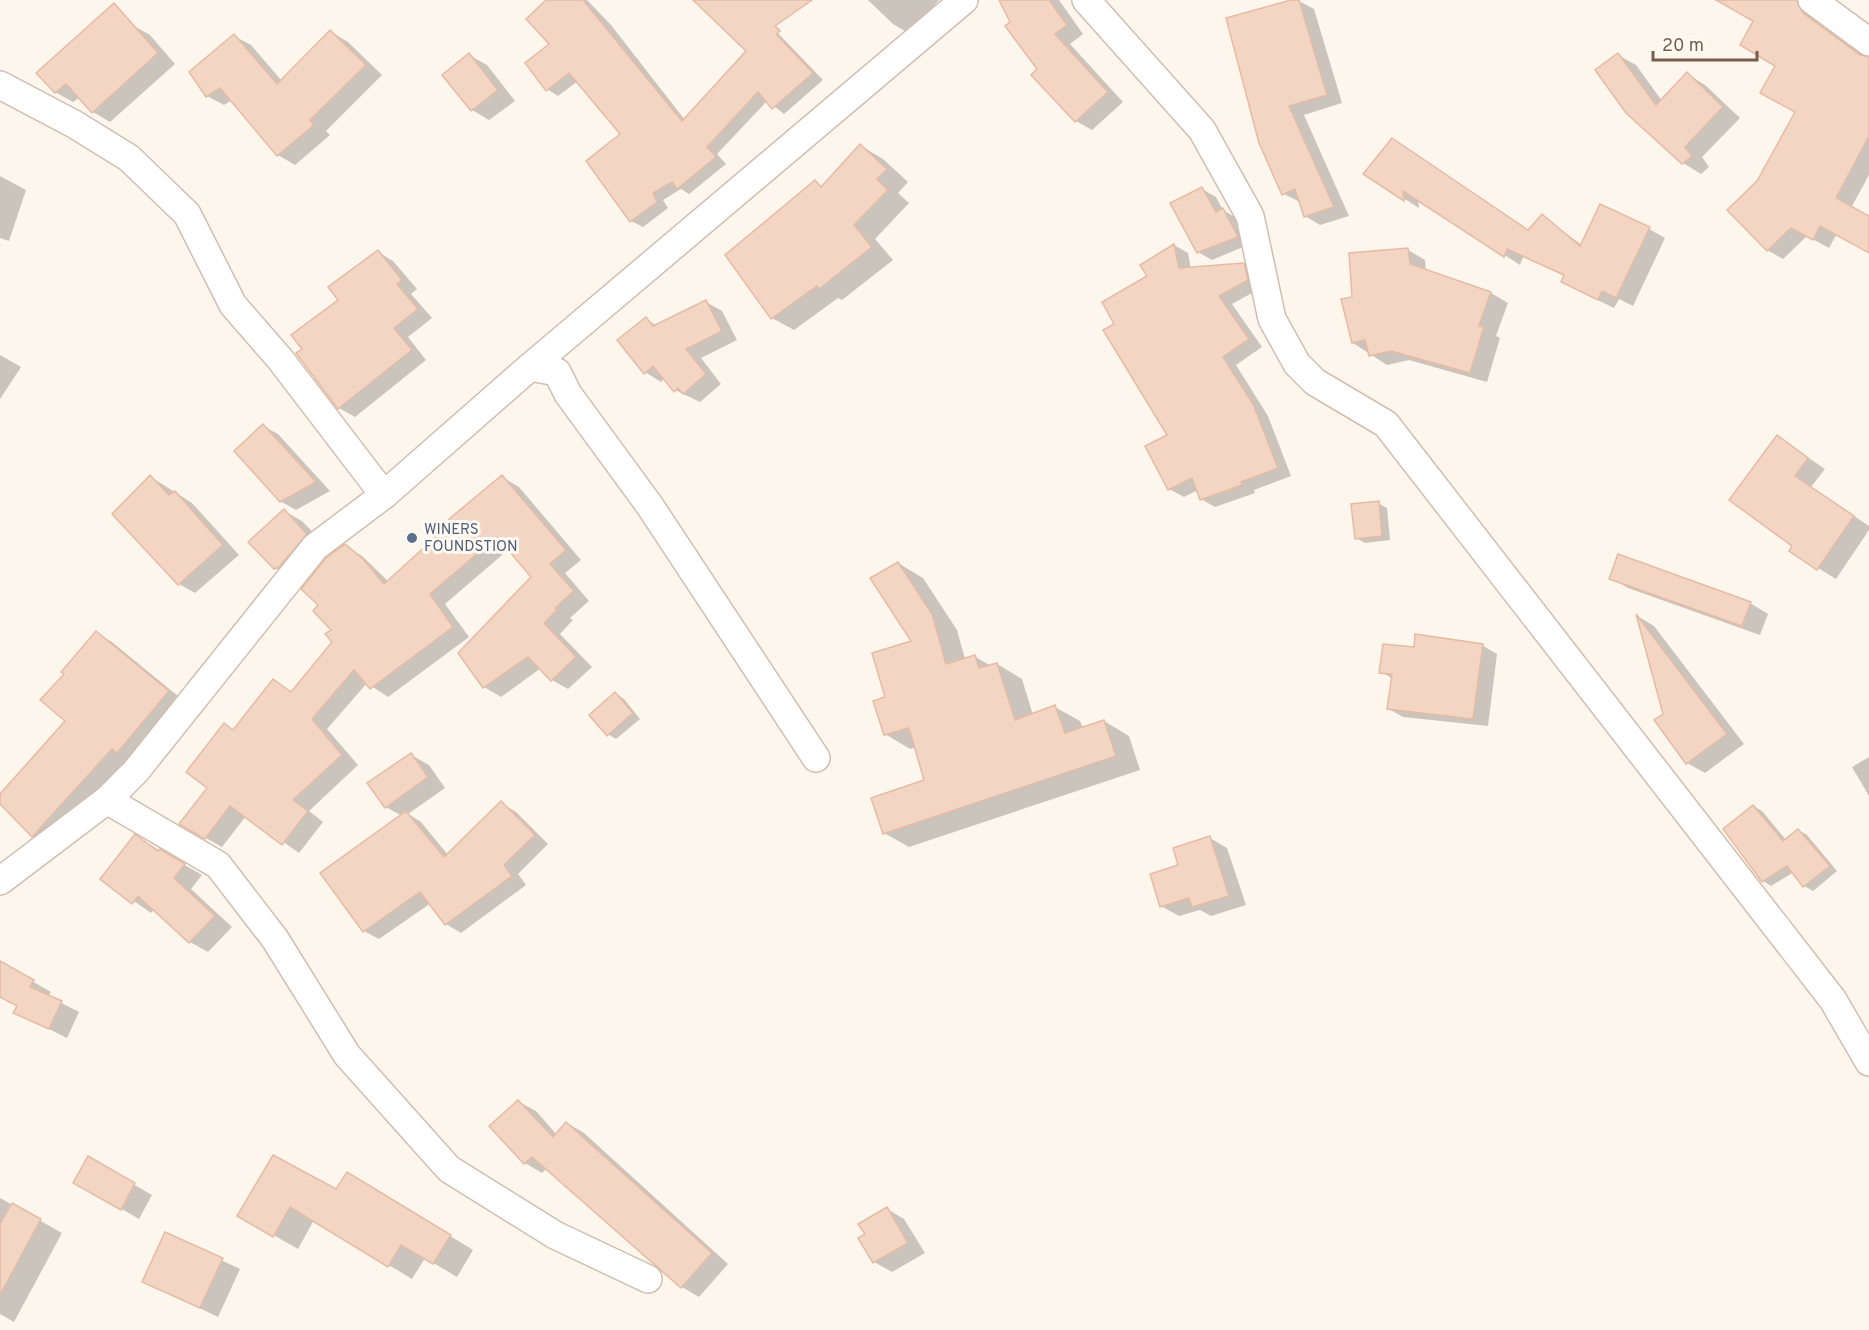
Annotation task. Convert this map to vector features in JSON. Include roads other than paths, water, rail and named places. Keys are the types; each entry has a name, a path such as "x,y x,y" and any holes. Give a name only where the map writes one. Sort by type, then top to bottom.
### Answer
{"street":[{"path":"0,880 106,800 136,771 315,548 384,495 530,367 964,0"},
{"path":"1086,0 1202,130 1250,216 1272,319 1297,364 1315,382 1386,424 1833,1000 1869,1062"},
{"path":"1812,0 1869,42"},
{"path":"0,85 74,124 129,158 187,214 233,305 280,359 384,495"},
{"path":"530,367 557,372 568,394 650,507 816,758"},
{"path":"106,800 218,865 275,939 347,1055 449,1169 555,1235 648,1279"}],"place":[{"name":"WINERS FOUNDSTION","path":"412,538"}]}
